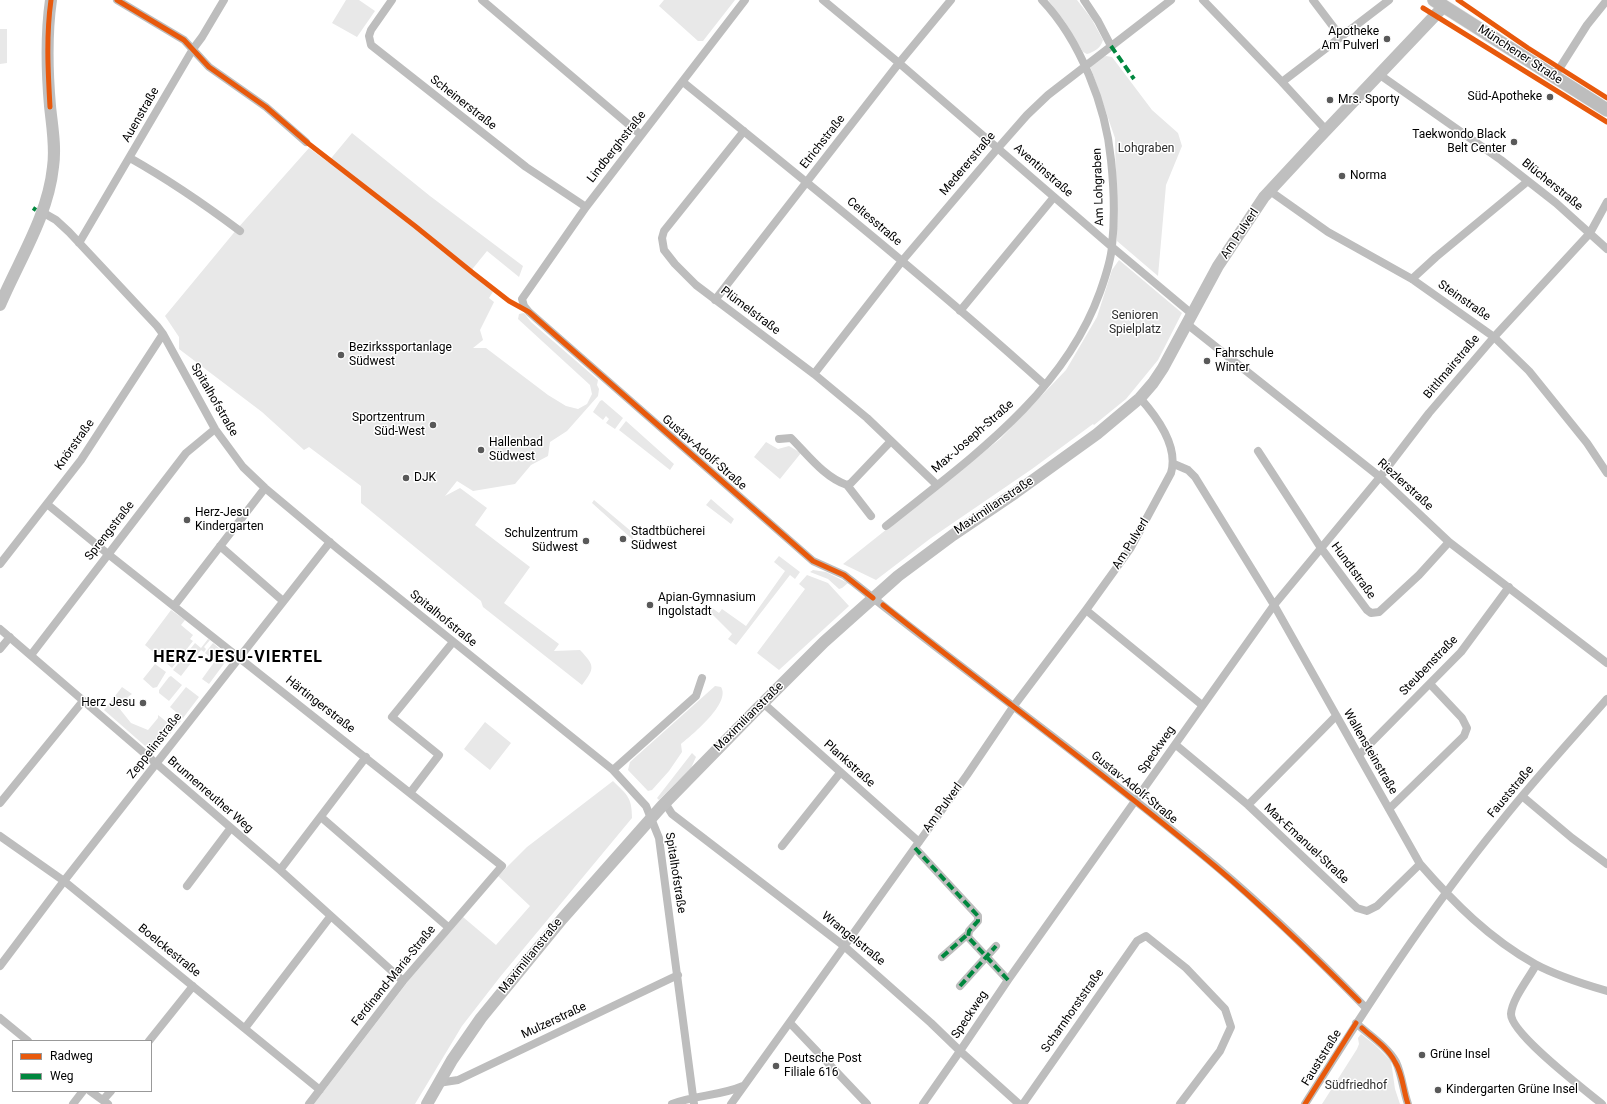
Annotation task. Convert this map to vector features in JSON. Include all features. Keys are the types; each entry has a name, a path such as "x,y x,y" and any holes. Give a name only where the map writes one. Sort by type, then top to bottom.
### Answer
{"main road":[{"name":"Münchener Straße","path":"1443,2 1554,77 1607,110"}],"street":[{"path":"0,305 42,212 51,180 54,154 48,71 48,42 51,0"},
{"path":"117,0 184,40 209,67 266,107 306,142"},
{"name":"Auenstraße","path":"79,243 193,49 224,0"},
{"name":"Scheinerstraße","path":"392,0 371,30 369,36 371,45 526,167 586,207"},
{"path":"482,0 641,135"},
{"name":"Lindberghstraße","path":"529,312 524,306 522,299 586,207 745,0"},
{"name":"Aventinstraße","path":"822,0 899,63 998,148 1112,247 1190,319"},
{"name":"Etrichstraße","path":"716,300 899,63 951,0"},
{"name":"Am Lohgraben","path":"1042,0 1058,20 1086,65 1109,139 1112,176 1112,247"},
{"path":"1084,0 1098,21 1110,46"},
{"name":"Medererstraße","path":"814,374 902,262 998,148 1048,95 1171,0"},
{"path":"1204,0 1326,130"},
{"path":"1314,0 1341,37"},
{"path":"1282,82 1389,0"},
{"path":"1554,77 1587,25 1607,0"},
{"name":"Am Pulverl","path":"1140,398 1163,368 1228,250 1270,191 1326,130 1380,75 1443,2"},
{"name":"Blücherstraße","path":"1380,75 1501,160 1556,203 1607,249"},
{"name":"Celtesstraße","path":"683,82 807,182 1045,385"},
{"name":"Plümelstraße","path":"744,131 668,225 662,238 664,250 675,264 696,285 814,374 867,418 937,485"},
{"path":"130,158 197,199 240,231"},
{"path":"1412,280 1436,257 1528,181"},
{"name":"Steinstraße","path":"1270,191 1328,232 1412,280 1494,337 1529,371 1587,443 1607,473"},
{"path":"960,311 1054,197"},
{"name":"Bittlmairstraße","path":"1380,477 1429,413 1494,337 1590,233 1607,202"},
{"name":"Spitalhofstraße","path":"42,212 56,220 79,243 150,318 163,334 215,428 243,467 265,488 330,542 613,770 642,801 652,818 659,838 694,1101"},
{"name":"Max-Joseph-Straße","path":"886,526 993,439 1045,385 1072,350 1087,322 1104,279 1112,247"},
{"name":"Gustav-Adolf-Straße","path":"529,312 813,562 844,575 1135,801 1225,875 1307,950 1366,1008"},
{"name":"Riezlerstraße","path":"1190,319 1380,477 1449,542 1607,663"},
{"name":"Knörstraße","path":"0,564 80,460 163,334"},
{"path":"1140,398 1159,424 1170,443 1174,464"},
{"name":"Maximilianstraße","path":"427,1104 438,1083 481,1018 562,918 665,803 824,642 925,554 1015,493 1097,434 1140,398"},
{"name":"Sprengstraße","path":"31,655 186,453 215,428"},
{"path":"780,439 791,438 822,470 836,482 847,485 871,516"},
{"path":"847,485 851,483 891,441"},
{"name":"Hundtstraße","path":"1258,451 1321,548 1367,610 1371,613 1379,612 1385,607 1419,575 1449,542"},
{"name":"Am Pulverl","path":"731,1104 917,845 1013,707 1130,549 1171,473 1174,464"},
{"name":"Wallensteinstraße","path":"1174,464 1188,470 1195,478 1274,605 1420,864 1446,893 1490,933 1536,965 1586,985 1607,991"},
{"name":"Speckweg","path":"922,1104 1008,980 1274,605 1380,477"},
{"path":"174,606 265,488"},
{"name":"Härtingerstraße","path":"47,504 502,866"},
{"name":"Zeppelinstraße","path":"0,966 64,881 330,542"},
{"path":"220,546 283,601"},
{"name":"Steubenstraße","path":"1359,755 1461,652 1509,587"},
{"path":"1086,610 1202,705"},
{"name":"Brunnenreuther Weg","path":"0,629 230,829 280,870 330,917 403,981"},
{"path":"0,649 10,637"},
{"path":"410,793 439,755 392,717 453,642"},
{"path":"613,770 696,696 702,678"},
{"path":"1389,809 1464,736 1467,728 1462,718 1430,684"},
{"name":"Fauststraße","path":"1305,1104 1366,1008 1446,893 1522,796 1607,699"},
{"path":"0,803 83,701"},
{"name":"Plankstraße","path":"763,703 917,845 978,916 978,921 968,934"},
{"path":"1248,805 1336,716"},
{"name":"Max-Emanuel-Straße","path":"1176,745 1248,805 1357,908 1367,911 1377,906 1420,864"},
{"path":"280,870 366,757"},
{"path":"782,846 840,773"},
{"path":"1522,796 1572,838 1607,864"},
{"name":"Wrangelstraße","path":"665,803 672,814 844,946 1019,1104"},
{"path":"321,816 448,927"},
{"path":"187,886 230,829"},
{"name":"Boelckestraße","path":"0,836 64,881 246,1028 320,1090"},
{"name":"Ferdinand-Maria-Straße","path":"309,1104 403,981 502,866"},
{"path":"246,1028 330,917"},
{"path":"942,956 968,934 968,937 1008,980"},
{"name":"Scharnhorststraße","path":"1023,1104 1137,942 1146,936 1186,968 1225,1009 1231,1027 1220,1051 1180,1104"},
{"path":"960,986 996,946"},
{"path":"1536,965 1514,1004 1511,1015 1514,1024 1536,1048 1602,1104"},
{"name":"Mulzerstraße","path":"438,1083 458,1080 678,975"},
{"path":"150,1040 193,986"},
{"path":"0,1018 27,1040"},
{"path":"790,1023 867,1104"},
{"path":"1356,1023 1382,1046 1395,1062 1402,1079 1408,1104"},
{"path":"672,1104 694,1101 744,1086"},
{"path":"73,1104 82,1092"},
{"path":"91,1092 105,1102 110,1092"}],"green space":[{"path":"346,0 359,0 375,11 357,37 332,23"},
{"path":"664,0 735,0 703,41 698,41 659,6"},
{"path":"1048,0 1077,0 1091,18 1103,40 1095,51 1087,54 1083,52 1065,22"},
{"path":"0,29 7,29 7,63 0,64"},
{"name":"Lohgraben","path":"1106,56 1112,57 1152,110 1178,133 1182,146 1166,185 1158,276 1117,241 1115,138 1090,66 1100,58"},
{"name":"Bezirkssportanlage Südwest","path":"352,133 430,196 523,266 519,277 487,251 470,272 494,290 489,298 494,302 480,330 483,340 473,348 486,348 548,395 566,406 578,409 587,404 592,394 590,385 518,319 519,314 524,313 531,322 598,380 598,396 567,431 550,442 548,456 531,465 515,484 473,491 457,481 445,496 460,488 487,508 475,525 530,567 504,603 559,644 554,651 580,650 592,667 589,675 582,685 483,607 481,601 361,503 361,486 309,447 304,450 262,412 179,349 179,337 165,316 237,229 309,148 328,162"},
{"name":"Senioren Spielplatz","path":"1119,260 1182,313 1158,360 1126,399 1094,425 1093,424 1032,469 931,538 876,580 843,564 1000,439 1066,370 1097,317 1112,270"},
{"path":"602,400 623,418 615,429 606,423 609,419 606,416 603,420 593,412"},
{"path":"626,421 674,464 670,470 619,430"},
{"path":"766,442 778,449 789,446 801,453 780,479 754,457"},
{"path":"711,499 734,519 731,524 706,505"},
{"path":"594,500 632,532 633,539 592,503"},
{"path":"779,556 800,572 795,579 790,575 736,645 728,639 732,634 696,598 696,596 719,613 722,609 746,626 785,571 774,562"},
{"path":"813,570 826,572 848,583 839,589 828,579 810,572"},
{"path":"807,575 828,583 849,606 779,670 757,653 805,589 799,584"},
{"path":"171,610 185,620 181,625 193,635 190,639 193,641 172,668 145,645"},
{"path":"208,639 210,640 204,647 206,649 204,652 201,650 181,676 173,670 195,643 201,648"},
{"path":"213,643 229,657 209,684 202,679 215,661 205,653"},
{"path":"155,664 166,672 157,687 153,688 143,679"},
{"path":"171,676 182,685 169,701 159,693 159,690"},
{"path":"715,686 721,687 723,694 716,709 702,726 681,744 682,752 669,771 652,790 648,791 628,770 630,762"},
{"path":"122,687 132,694 119,708 131,723 148,730 158,718 158,715 172,726 178,718 181,721 155,752 152,752 104,710"},
{"path":"186,687 199,697 183,718 170,707"},
{"path":"485,722 511,743 490,770 464,749"},
{"path":"692,753 696,757 691,768 659,800 657,798"},
{"path":"613,781 628,797 631,805 632,818 500,977 462,1026 415,1104 314,1104 409,980 463,917 496,945 530,906 498,876 527,847"},
{"name":"Südfriedhof","path":"1361,1034 1391,1061 1395,1089 1400,1104 1322,1104 1357,1049 1359,1044 1358,1038"}],"marked path":[{"path":"1111,46 1134,79"},
{"path":"915,848 978,916 978,921 969,931 968,937 1008,980"},
{"path":"942,957 968,934"},
{"path":"960,986 996,946"}],"cycle path":[{"path":"50,107 48,40 51,0"},
{"path":"117,0 184,40 209,67 266,107 309,144 509,301 529,312 813,561 844,575 873,598"},
{"path":"1458,0 1528,48 1607,98"},
{"path":"1423,8 1607,122"},
{"path":"883,605 1134,800 1216,867 1289,932 1359,1001"},
{"path":"1305,1104 1356,1023"},
{"path":"1362,1028 1392,1057 1400,1072 1408,1104"}],"place":[{"name":"Apotheke Am Pulverl","path":"1387,39"},
{"name":"Süd-Apotheke","path":"1550,97"},
{"name":"Mrs. Sporty","path":"1330,100"},
{"name":"Taekwondo Black Belt Center","path":"1514,142"},
{"name":"Norma","path":"1342,176"},
{"name":"Bezirkssportanlage Südwest","path":"341,355"},
{"name":"Fahrschule Winter","path":"1207,361"},
{"name":"Sportzentrum Süd-West","path":"433,425"},
{"name":"Hallenbad Südwest","path":"481,450"},
{"name":"DJK","path":"406,478"},
{"name":"Herz-Jesu Kindergarten","path":"187,520"},
{"name":"Stadtbücherei Südwest","path":"623,539"},
{"name":"Schulzentrum Südwest","path":"586,541"},
{"name":"Apian-Gymnasium Ingolstadt","path":"650,605"},
{"name":"Herz Jesu","path":"143,703"},
{"name":"Grüne Insel","path":"1422,1055"},
{"name":"Deutsche Post Filiale 616","path":"776,1066"},
{"name":"Kindergarten Grüne Insel","path":"1438,1090"}],"district":[{"name":"HERZ-JESU-VIERTEL","path":"238,658"}]}
